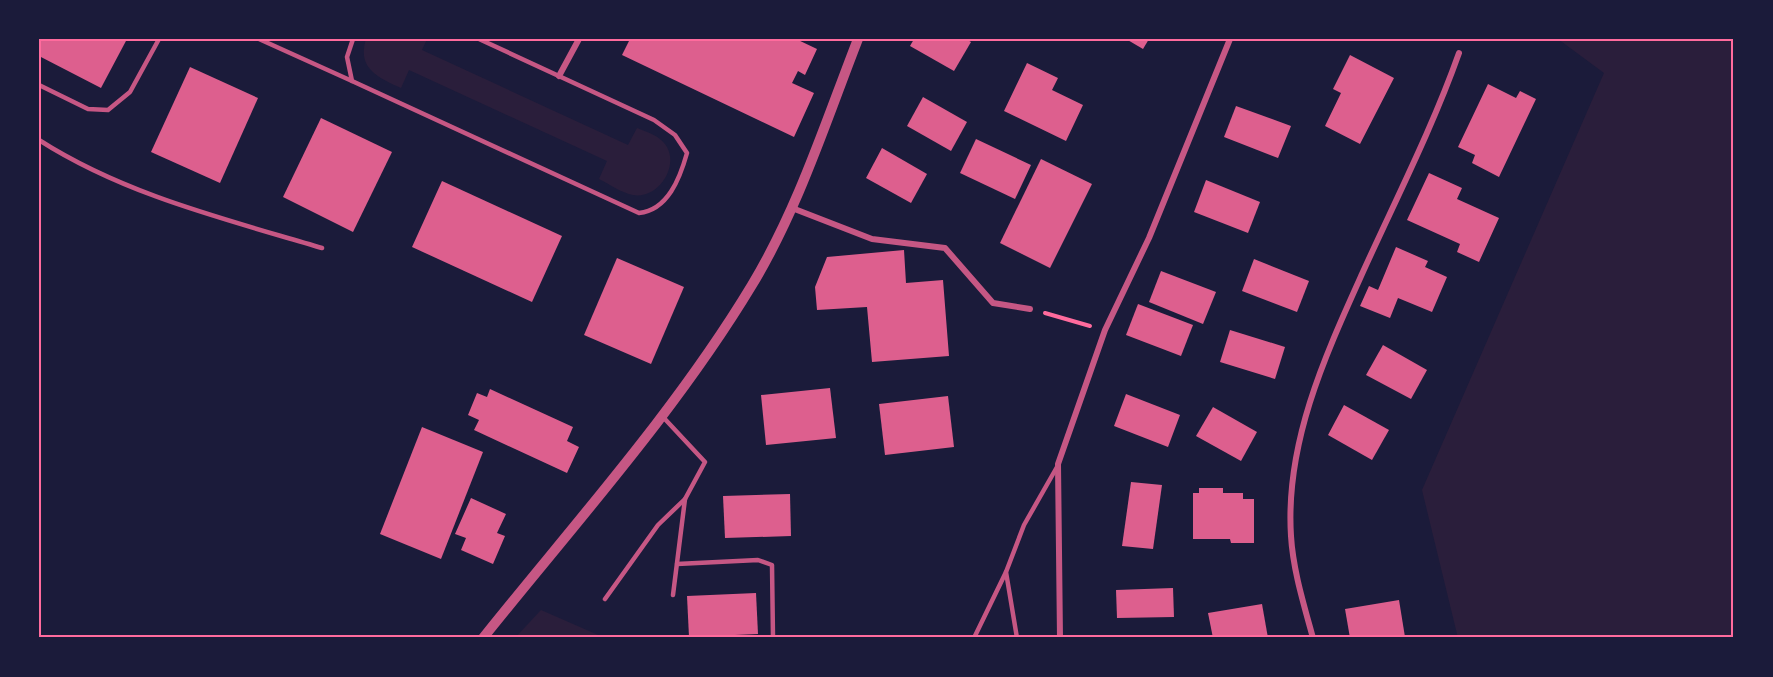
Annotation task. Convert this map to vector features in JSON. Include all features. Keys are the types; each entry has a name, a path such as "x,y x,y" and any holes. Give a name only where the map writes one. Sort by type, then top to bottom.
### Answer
{"street":[{"path":"559,76 579,39"},
{"path":"483,638 690,379 753,284 792,208 858,39"},
{"path":"1060,638 1058,464 1105,330 1149,238 1230,39"},
{"path":"1313,638 1295,566 1291,536 1293,478 1301,432 1331,342 1440,106 1458,53"},
{"path":"792,208 872,239 945,248 993,303 1030,309"}],"lane":[{"path":"39,85 88,109 108,110 130,92 159,39"},
{"path":"259,39 639,213 652,212 666,198 681,174 687,153 675,135 654,120 479,39"},
{"path":"352,81 347,57 353,39"},
{"path":"39,140 73,161 149,196 322,248"},
{"path":"662,415 705,462 686,499 673,596"},
{"path":"974,638 1006,572 1024,525 1058,464"},
{"path":"606,598 658,525 686,499"},
{"path":"677,564 758,560 772,565 773,638"},
{"path":"1006,572 1017,638"}],"path":[{"path":"1030,309 1105,330"}],"shaded area":[{"path":"366,39 427,39 422,50 628,145 637,128 648,132 665,144 669,152 668,171 658,187 651,192 633,195 624,192 599,179 607,161 409,70 401,88 384,80 367,64 364,57"},
{"path":"1558,39 1734,39 1734,638 1458,638 1422,490 1604,73"},
{"path":"541,610 605,638 515,638"}],"building":[{"path":"39,39 127,39 101,88 39,56"},
{"path":"630,39 796,39 817,49 805,75 798,71 792,83 814,93 794,137 622,55"},
{"path":"914,39 966,39 971,42 954,71 910,46"},
{"path":"1126,39 1149,39 1143,49"},
{"path":"1350,55 1394,78 1360,144 1325,126 1341,93 1333,89"},
{"path":"1027,63 1058,78 1052,90 1083,105 1066,141 1004,111"},
{"path":"190,67 258,98 220,183 151,152"},
{"path":"1488,84 1516,98 1520,91 1536,99 1499,177 1472,163 1475,155 1458,147"},
{"path":"923,97 967,122 951,151 907,126"},
{"path":"1236,106 1291,126 1278,158 1224,137"},
{"path":"321,118 392,152 353,232 283,197"},
{"path":"976,139 1031,165 1015,199 960,173"},
{"path":"882,148 927,174 911,203 866,178"},
{"path":"1041,159 1092,184 1050,268 1000,243"},
{"path":"1429,173 1462,188 1457,199 1499,218 1479,262 1457,252 1460,244 1407,220"},
{"path":"1206,180 1260,202 1248,233 1194,212"},
{"path":"442,181 562,236 532,302 412,247"},
{"path":"1396,247 1428,261 1425,267 1447,277 1432,312 1398,298 1390,318 1360,306 1369,286 1378,290"},
{"path":"904,250 906,283 943,280 949,356 872,362 867,307 817,310 815,287 827,257"},
{"path":"617,258 684,287 651,364 584,335"},
{"path":"1254,259 1309,281 1297,312 1242,291"},
{"path":"1161,271 1216,292 1203,324 1149,302"},
{"path":"1138,304 1193,325 1181,356 1126,335"},
{"path":"1230,330 1285,347 1275,379 1220,362"},
{"path":"1383,345 1427,370 1411,399 1366,375"},
{"path":"830,388 836,438 766,445 761,395"},
{"path":"490,389 573,427 567,441 579,447 567,473 474,430 479,420 468,415 477,393 487,397"},
{"path":"1126,394 1180,415 1168,447 1114,426"},
{"path":"948,396 954,447 885,455 879,404"},
{"path":"1344,405 1389,430 1372,460 1328,435"},
{"path":"1213,407 1257,432 1241,461 1196,436"},
{"path":"422,427 483,452 441,559 380,534"},
{"path":"1131,482 1162,485 1153,549 1122,546"},
{"path":"1199,488 1223,488 1223,493 1243,493 1243,499 1254,499 1254,543 1231,543 1230,539 1193,539 1193,493 1199,493"},
{"path":"790,494 791,536 725,538 723,496"},
{"path":"471,498 506,514 497,533 505,536 493,564 461,550 466,538 455,534"},
{"path":"1173,588 1174,617 1117,618 1116,590"},
{"path":"756,593 758,634 689,637 687,596"},
{"path":"1399,600 1405,637 1350,638 1345,609"},
{"path":"1262,604 1268,638 1213,638 1208,613"}]}
